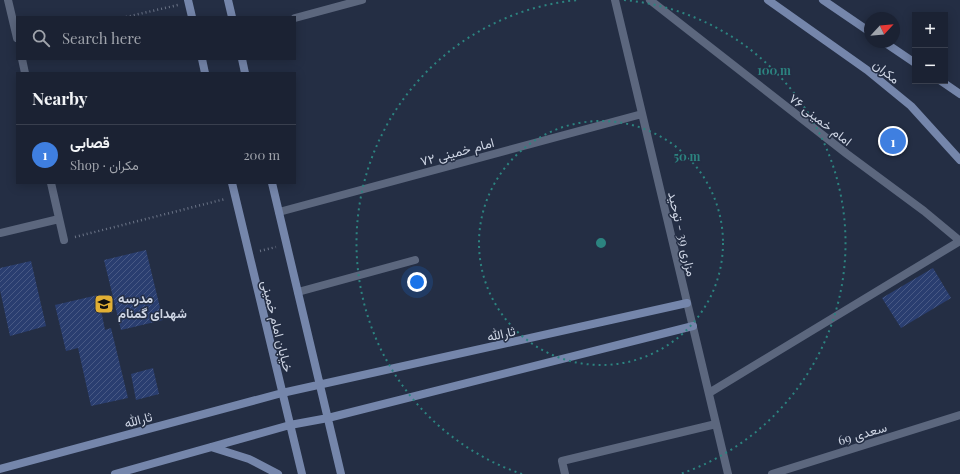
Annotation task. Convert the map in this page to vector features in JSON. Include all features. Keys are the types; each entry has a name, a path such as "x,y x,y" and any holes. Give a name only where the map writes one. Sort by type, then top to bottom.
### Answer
{"main road":[{"path":"228,0 232,16"},
{"name":"مکران","path":"768,0 867,70 911,106 960,160"},
{"path":"822,0 864,28"},
{"path":"188,1 192,16"},
{"name":"مکران","path":"893,48 912,61"},
{"path":"202,60 205,72"},
{"path":"242,60 245,72"},
{"path":"945,84 960,94"},
{"name":"خیابان امام خمینی","path":"232,184 302,474"},
{"name":"خیابان امام خمینی","path":"272,184 341,474"},
{"name":"ثارالله","path":"0,469 282,393 320,386 687,303"},
{"path":"115,474 290,425 328,418 692,326"},
{"path":"210,447 249,459 278,474"}],"street":[{"path":"8,0 16,34"},
{"path":"296,18 362,0"},
{"name":"مزاری 39 - توحید","path":"615,0 728,474"},
{"name":"امام خمینی ۷۶","path":"650,0 847,154 924,211 960,241"},
{"path":"22,60 25,72"},
{"name":"امام خمینی ۷۲","path":"279,212 642,114"},
{"path":"51,184 64,240"},
{"path":"0,233 59,219"},
{"path":"709,393 960,241"},
{"path":"298,292 415,260"},
{"name":"سعدی 69","path":"772,474 960,415"},
{"path":"565,474 562,461 716,424"}],"path":[{"path":"130,16 188,1"},
{"path":"64,240 235,196"},
{"path":"249,254 286,245"}],"building":[{"path":"146,250 163,320 121,330 104,260"},
{"path":"31,261 46,326 10,336 0,290 0,268"},
{"path":"933,268 951,298 901,328 882,298"},
{"path":"98,295 105,330 111,328 128,398 91,406 78,348 66,351 55,305"},
{"path":"153,368 159,394 136,400 131,374"}],"place":[{"name":"قصابی","path":"893,141"},
{"name":"مدرسه شهدای گمنام","path":"104,304"}]}
